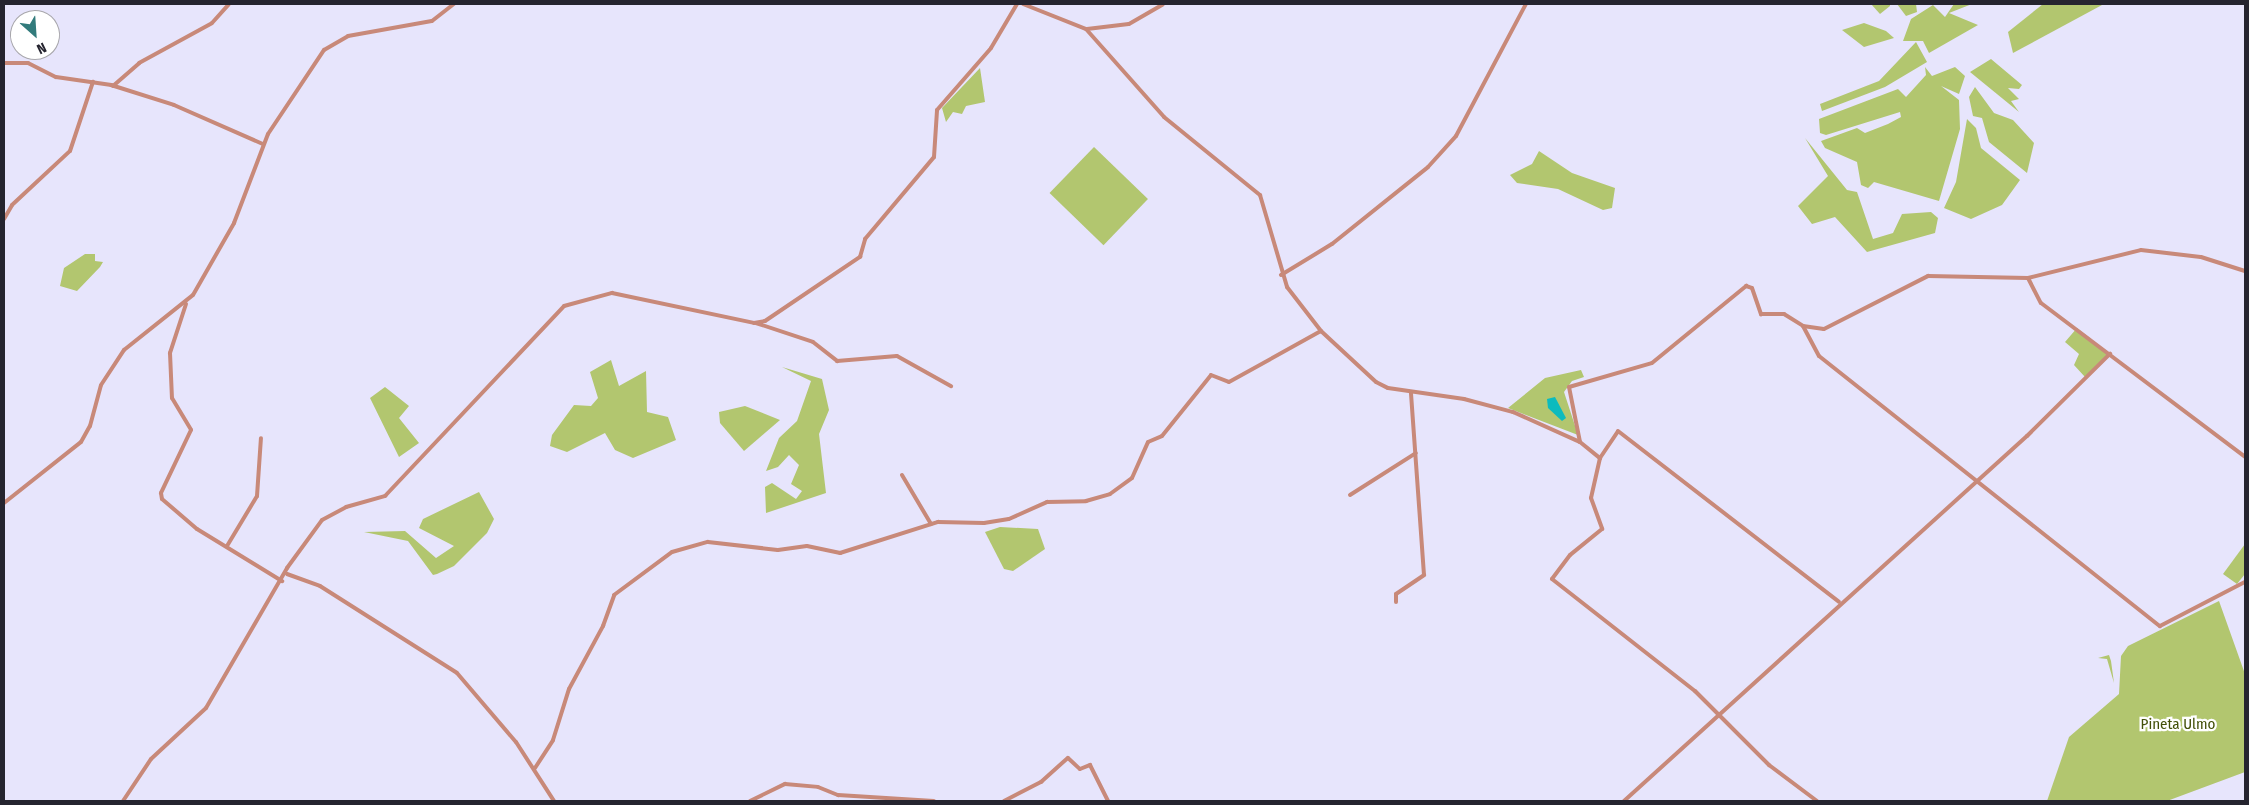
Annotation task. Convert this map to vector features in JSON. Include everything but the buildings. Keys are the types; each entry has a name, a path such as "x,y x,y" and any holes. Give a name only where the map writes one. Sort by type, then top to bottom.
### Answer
{"street":[{"path":"113,86 138,63 212,23 229,4"},
{"path":"282,581 191,524 166,504 161,493 191,430 172,398 170,353 186,304 231,228 263,144 330,44 432,21 454,4"},
{"path":"756,323 860,257 865,239 934,157 937,110 991,48 1017,4"},
{"path":"1023,4 1086,29 1169,122 1260,195 1281,275 1321,331 1376,382 1411,392 1464,399 1513,412 1580,442 1600,458"},
{"path":"1086,29 1129,24 1164,4"},
{"path":"1281,275 1332,244 1428,167 1462,128 1526,4"},
{"path":"4,63 28,63 56,77 113,86 174,105 263,144"},
{"path":"4,219 12,205 70,151 93,82"},
{"path":"1803,326 1834,327 1928,276 2028,278 2141,250 2201,257 2245,271"},
{"path":"2028,278 2041,303 2245,457"},
{"path":"1580,442 1569,387 1652,363 1746,286 1752,288 1761,314 1784,314 1803,326 1819,356 2160,626 2245,582"},
{"path":"123,801 151,759 206,708 282,581 322,520 346,507 385,496 564,306 612,293 756,323 812,342 836,360 897,356 951,386"},
{"path":"4,503 81,442 90,426 101,385 124,350 159,319 186,304"},
{"path":"535,768 553,740 569,689 603,626 614,595 672,552 708,542 778,550 807,546 840,553 931,524 1009,519 1047,502 1086,501 1110,494 1132,478 1148,442 1162,436 1212,375 1229,382 1321,331"},
{"path":"1624,801 1839,602 1976,480 2110,354"},
{"path":"1396,602 1396,594 1424,575 1411,392"},
{"path":"1816,801 1769,765 1718,714 1552,579 1570,555 1602,529 1591,498 1600,458 1618,431 1839,602"},
{"path":"227,546 257,496 260,438"},
{"path":"1350,494 1416,452"},
{"path":"902,475 931,524"},
{"path":"287,574 320,586 457,673 490,707 535,768 554,801"},
{"path":"1004,801 1041,782 1068,758 1080,769 1090,765 1108,801"},
{"path":"750,801 785,784 818,787 838,795 934,801"}],"green space":[{"path":"1871,4 1890,4 1890,6 1880,14"},
{"path":"1897,4 1916,4 1917,12 1906,16"},
{"path":"1954,4 1972,4 1949,13 1978,25 1929,53 1923,41 1903,41 1911,19 1933,5 1945,17"},
{"path":"2043,4 2102,5 2013,53 2008,32"},
{"path":"1864,23 1886,31 1894,38 1864,47 1842,30"},
{"path":"1916,42 1927,62 1885,87 1822,111 1820,104 1879,81"},
{"path":"1991,59 2022,85 2019,89 2008,88 2019,99 2011,101 2019,112 1970,72"},
{"path":"1925,67 1932,76 1955,67 1965,76 1959,94 1941,86 1959,100 1960,129 1939,201 1874,182 1868,188 1861,185 1857,162 1825,148 1821,141 1857,128 1865,133 1901,117 1900,112 1826,135 1820,133 1819,119 1898,89 1906,97 1926,75"},
{"path":"980,68 985,102 966,106 962,114 953,112 946,122 942,108"},
{"path":"1975,87 1994,113 2013,120 2034,143 2027,173 1989,142 1982,118 1973,116 1969,97"},
{"path":"1967,119 1976,128 1981,148 2020,180 2002,205 1971,219 1944,208 1956,182"},
{"path":"1805,138 1847,190 1857,192 1873,239 1893,233 1902,214 1931,212 1938,218 1935,233 1867,252 1835,217 1812,224 1798,206 1828,176"},
{"path":"1094,147 1148,199 1103,245 1050,193"},
{"path":"1539,151 1572,173 1615,188 1612,208 1603,210 1558,189 1517,183 1510,175 1532,164"},
{"path":"85,254 95,254 95,261 103,262 100,267 77,291 60,286 64,268"},
{"path":"2077,328 2110,354 2085,377 2074,365 2079,354 2065,342"},
{"path":"611,360 619,386 646,371 647,412 668,417 676,440 633,458 615,450 605,433 567,452 550,446 552,435 574,405 591,406 598,398 590,372"},
{"path":"782,367 822,379 829,410 819,434 826,493 766,513 765,487 772,483 796,499 802,491 791,484 799,465 789,455 778,467 766,471 779,438 797,421 811,381"},
{"path":"1581,370 1584,377 1572,381 1564,392 1578,435 1508,408 1545,378"},
{"path":"385,387 409,406 399,418 419,443 399,457 370,398"},
{"path":"745,406 780,420 744,451 720,423 719,412"},
{"path":"479,492 494,519 487,533 454,566 437,574 433,575 408,541 364,532 405,531 436,558 454,546 419,528 423,519"},
{"path":"1000,527 1038,529 1045,549 1013,571 1004,569 985,532"},
{"path":"2245,544 2245,574 2237,584 2223,574"},
{"name":"Pineta Ulmo","path":"2219,601 2245,674 2245,772 2167,801 2047,801 2069,737 2119,694 2121,656 2128,646"},
{"path":"2109,655 2114,683 2107,659 2098,658"}],"shaded area":[{"path":"1555,397 1566,418 1562,421 1548,408 1547,399"}]}
